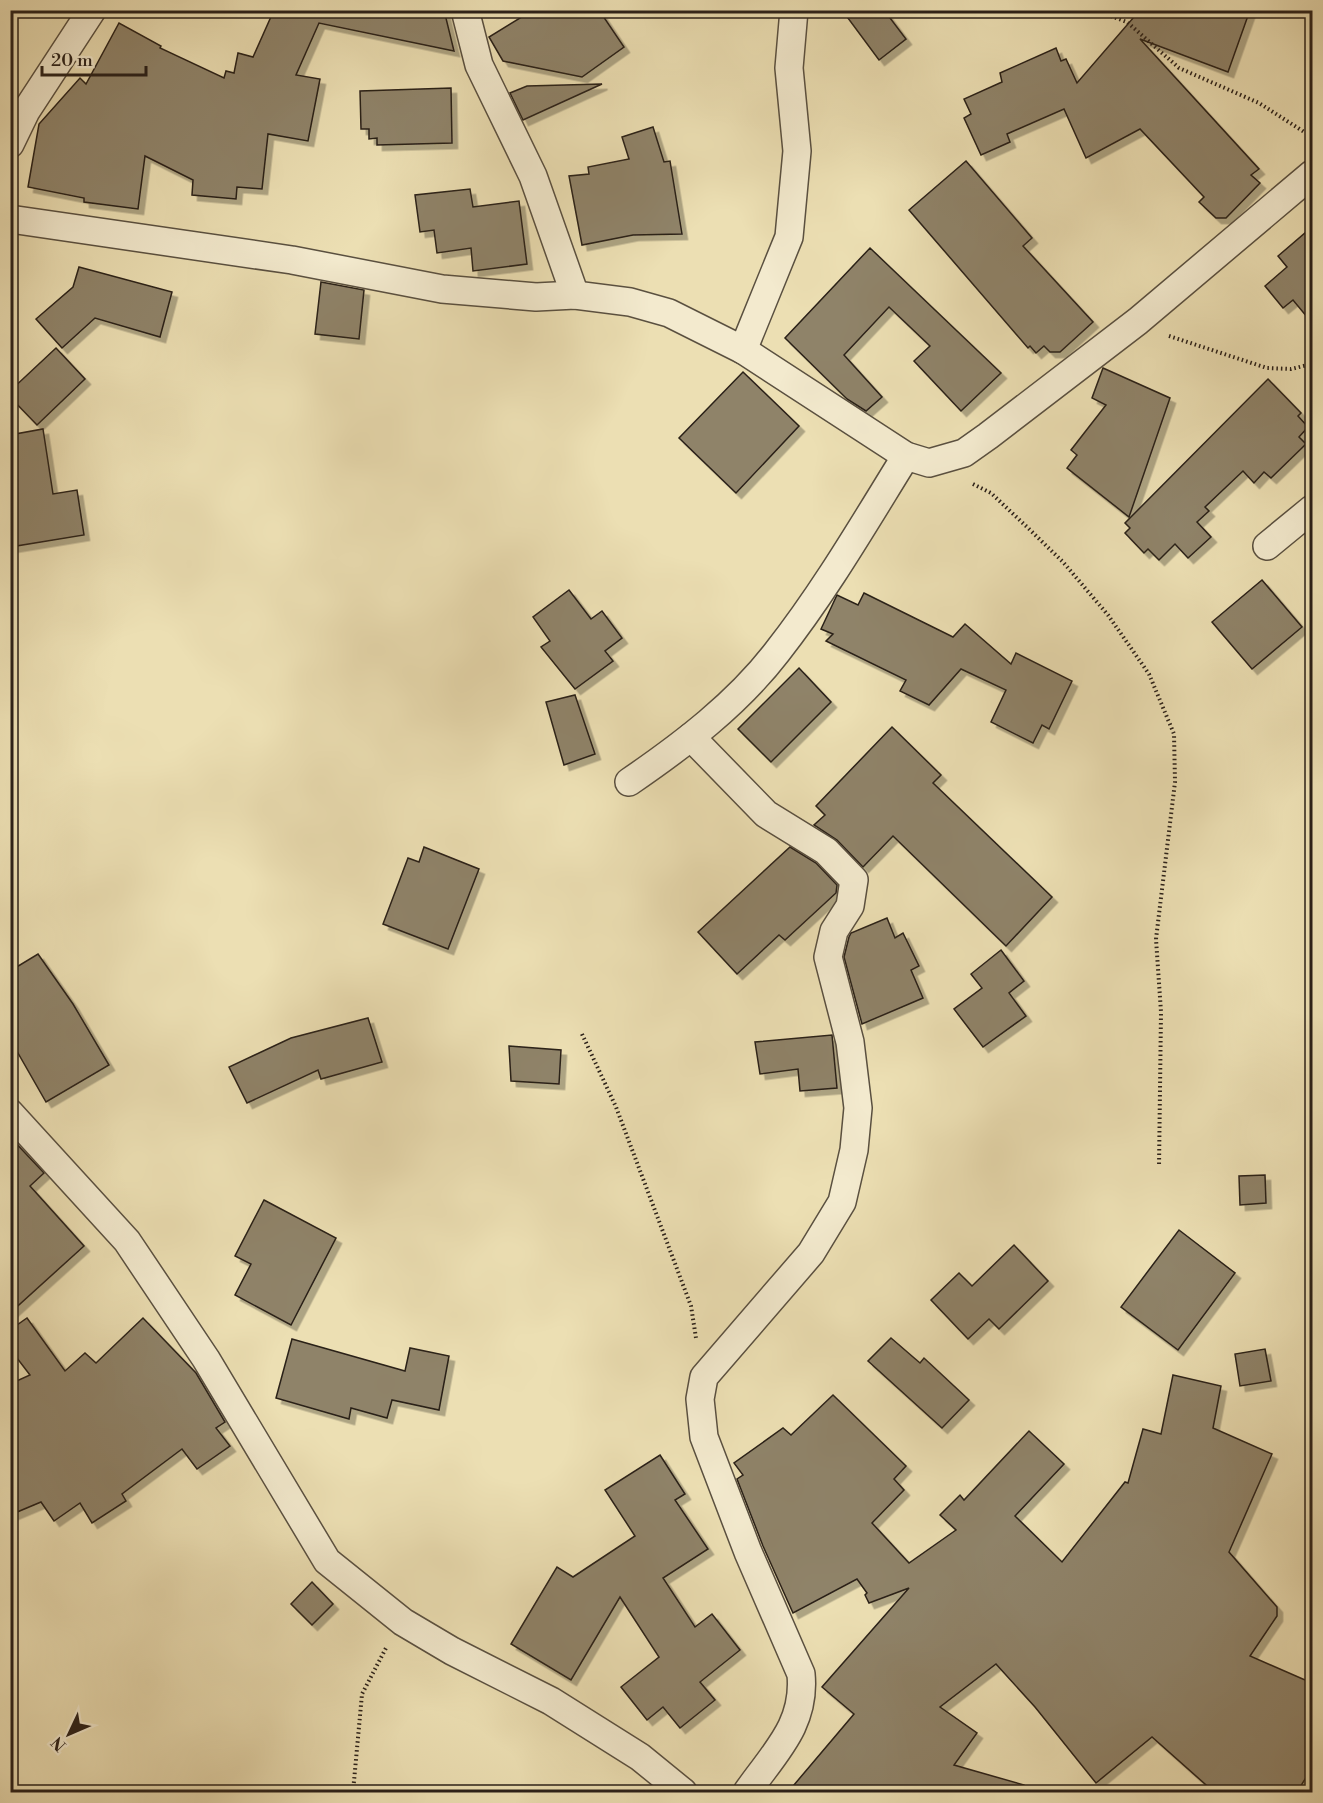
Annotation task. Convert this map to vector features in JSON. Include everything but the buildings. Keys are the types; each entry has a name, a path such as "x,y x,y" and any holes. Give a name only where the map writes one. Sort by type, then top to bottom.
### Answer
{"street":[{"path":"10,144 26,111 92,10"},
{"path":"465,10 479,65 533,176 574,295"},
{"path":"743,350 789,237 796,151 789,68 794,10"},
{"path":"10,219 292,260 442,289 536,297 574,295 630,302 669,313 743,350 917,459 964,453 1138,321 1312,174"},
{"path":"629,782 729,705 777,652 834,569 917,459"},
{"path":"1267,546 1312,509"},
{"path":"691,736 766,814 837,860 854,880 854,892 850,906 834,931 828,957 849,1042 858,1108 854,1150 842,1202 811,1253 704,1377 700,1399 704,1437 748,1552 801,1674 803,1695 798,1717 747,1792"},
{"path":"10,1113 128,1241 206,1359 327,1561 403,1623 452,1651 551,1701 640,1757 683,1792"}],"path":[{"path":"1094,10 1127,22 1179,68 1259,103 1312,137"},
{"path":"1138,321 1166,334 1267,368 1291,369 1312,364"},
{"path":"917,459 991,493 1063,562 1108,615 1149,674 1174,734 1175,782 1156,939 1161,1012 1159,1167"},
{"path":"582,1034 616,1107 691,1306 704,1377"},
{"path":"353,1792 362,1694 375,1665 403,1623"}]}
